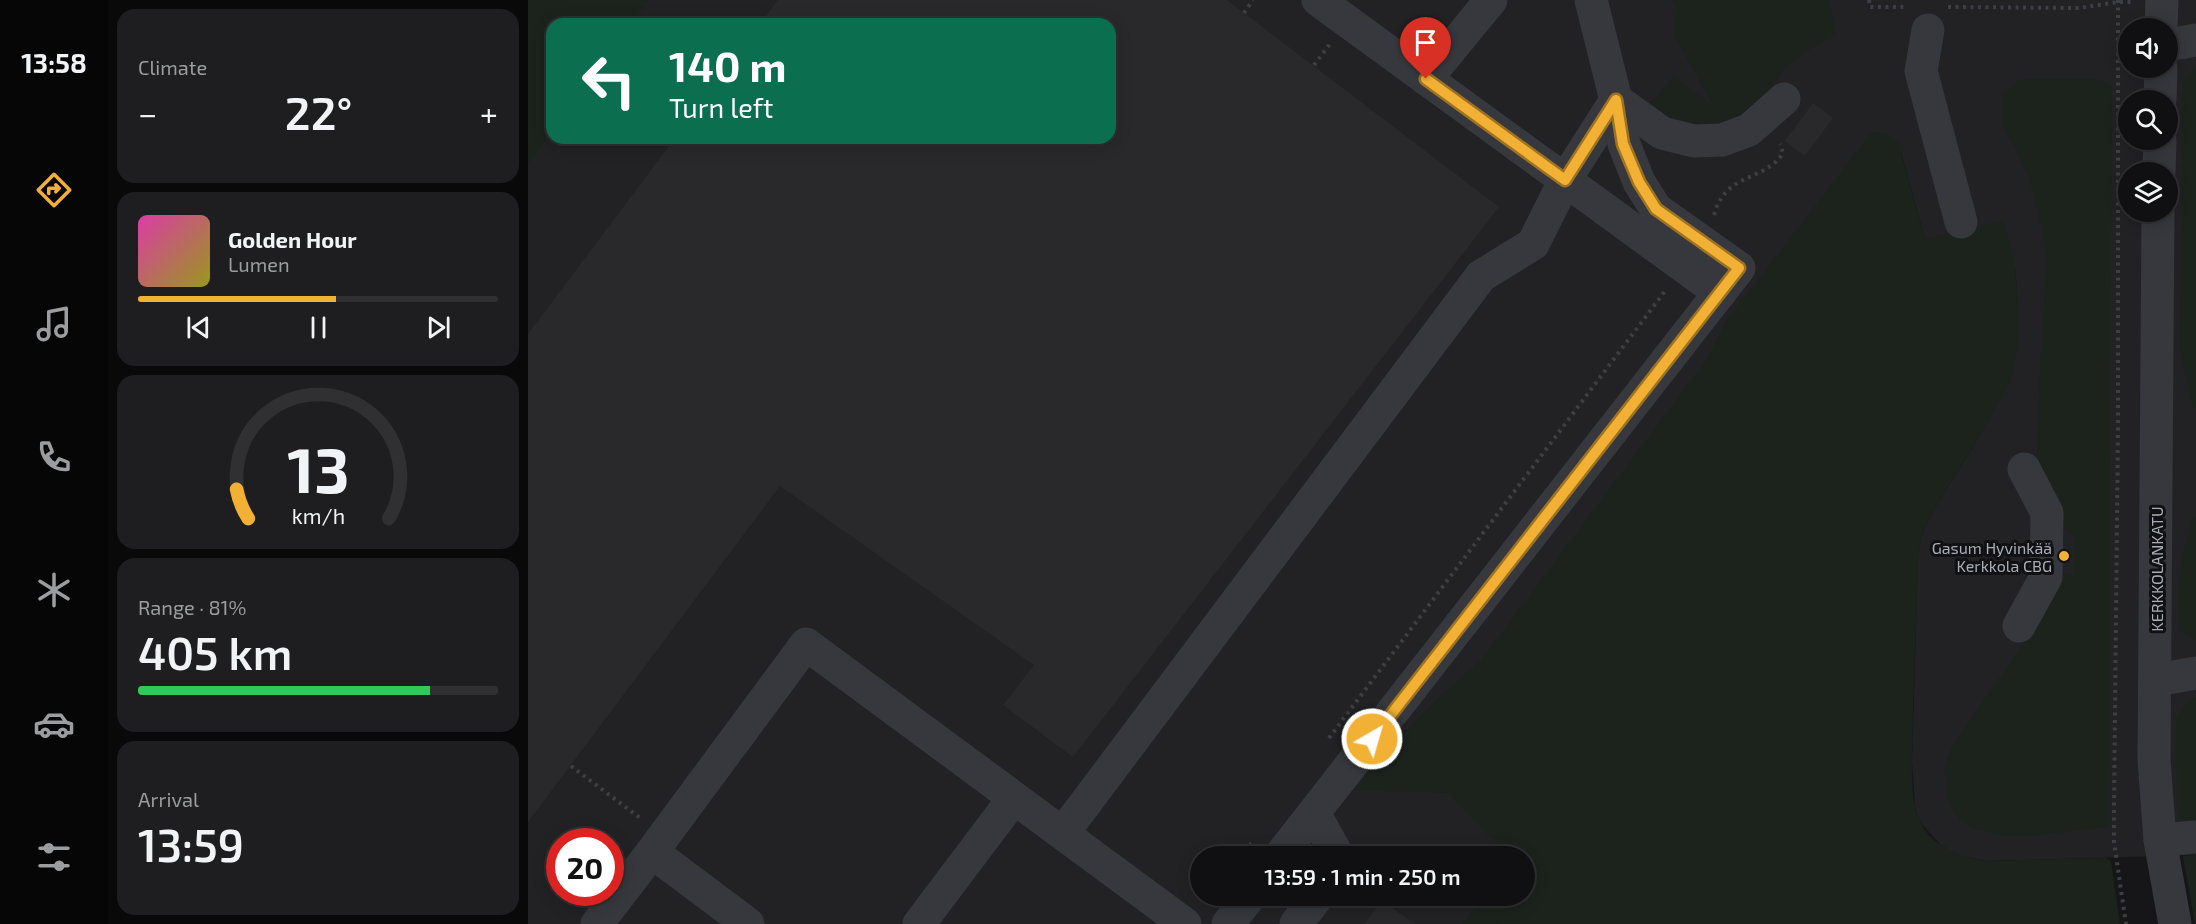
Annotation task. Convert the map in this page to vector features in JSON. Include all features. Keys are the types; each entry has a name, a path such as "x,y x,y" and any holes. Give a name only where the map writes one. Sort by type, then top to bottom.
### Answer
{"street":[{"path":"1269,846 1314,813 1729,281 1692,255 1565,180 1318,0"},
{"path":"1426,79 1491,0"},
{"path":"1591,0 1616,100 1623,144 1639,182 1656,209 1692,255"},
{"path":"1928,14 1921,71 1961,222"},
{"path":"2178,43 2196,40"},
{"path":"1616,100 1662,133 1694,141 1722,140 1749,130 1784,99"},
{"path":"1063,833 1481,276 1533,244 1565,180 1616,100"},
{"name":"KERKKOLANKATU","path":"2158,222 2154,760 2160,840 2175,924"},
{"path":"2019,626 2046,577 2047,513 2024,470"},
{"path":"597,924 806,644 1185,924"},
{"path":"2156,680 2196,673"},
{"path":"919,924 1014,798"},
{"path":"1314,813 1332,846"},
{"path":"2160,840 2196,837"},
{"path":"651,852 748,924"},
{"path":"1228,924 1242,906"},
{"path":"1296,924 1310,906"}],"path":[{"path":"1244,13 1253,0"},
{"path":"1869,0 1870,7 1928,14 2079,8 2118,1 2162,10"},
{"path":"2118,1 2118,424 2114,842 2126,924"},
{"path":"1326,742 1710,232 1716,209 1732,185 1777,163 1783,153 1780,145 1784,136"}],"shaded area":[{"path":"528,0 2196,0 2196,855 1987,861 1954,854 1940,844 1919,821 1915,806 1912,762 1918,554 1923,532 1934,509 1976,442 2018,342 2018,304 2015,268 1925,239 1901,152 1576,924 528,924"},
{"path":"528,0 648,0 635,18 546,18 546,139 528,164"},
{"path":"1671,0 1829,0 1836,35 1808,50 1784,69 1768,92 1748,112 1711,127 1673,122 1649,104 1673,75 1714,107 1675,37 1676,6"},
{"path":"2196,68 2196,408 2193,408 2180,352 2182,89 2184,78"},
{"path":"2021,79 2096,79 2112,85 2108,827 2030,836 2007,836 1974,829 1959,819 1948,802 1944,768 1951,748 2024,642 2054,584 2053,574 2074,574 2073,535 2053,520 2039,477 2037,446 2047,261 2042,230 2030,181 2001,124 2004,92"},
{"path":"1872,132 1886,134 1898,142 1925,239 2002,220 2009,239 2015,269 2018,342 2011,381 1934,509 1923,532 1918,554 1912,754 1913,797 1919,820 1931,837 1948,849 1967,857 1987,861 2105,858 2111,861 2120,924 1462,924 1478,906 1535,906 1535,846 1499,846 1448,793 1355,790 1398,738 1482,659 1709,356 1727,320"},
{"path":"2196,517 2196,640 2179,630 2178,601 2184,548 2191,520"},
{"path":"2196,697 2196,820 2181,820 2177,810 2176,717 2189,700"},
{"path":"2196,855 2196,924 2195,924 2183,856"}],"building":[{"path":"778,0 1227,0 1499,207 1073,757 1003,705 1034,665 780,486 528,822 528,334 670,144 1116,144 1116,18 764,18"},
{"path":"1813,103 1833,118 1805,156 1785,141"},
{"path":"1378,906 1389,906 1415,924 1364,924"}],"place":[{"name":"Gasum Hyvinkää Kerkkola CBG","path":"2064,556"}],"route":[{"path":"1372,739 1739,268 1656,209 1639,182 1623,144 1616,100 1565,180 1426,79"}]}
